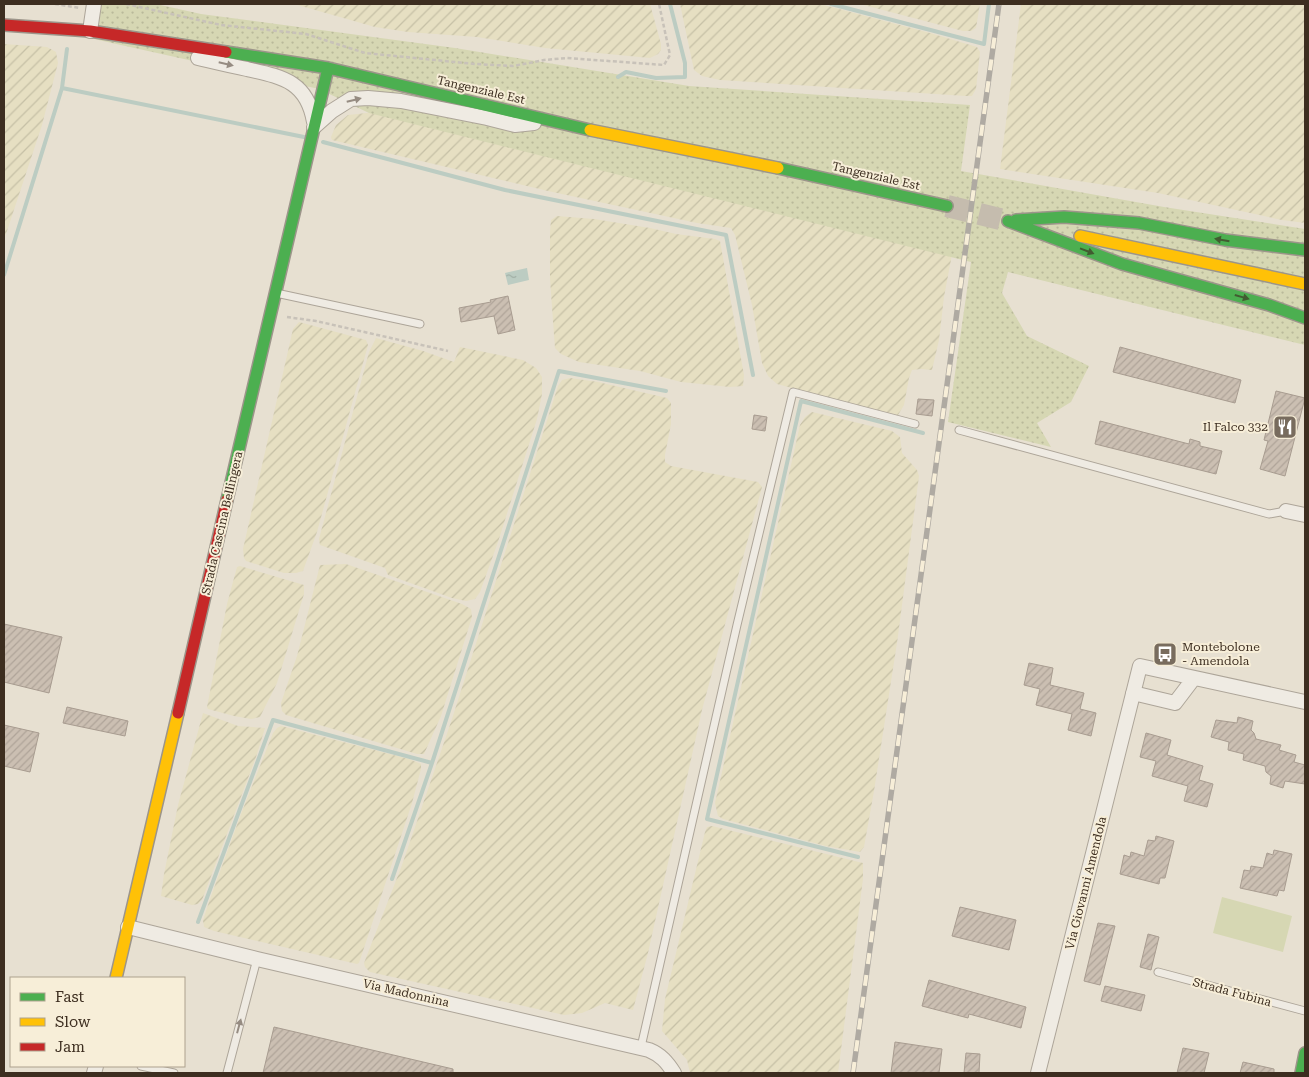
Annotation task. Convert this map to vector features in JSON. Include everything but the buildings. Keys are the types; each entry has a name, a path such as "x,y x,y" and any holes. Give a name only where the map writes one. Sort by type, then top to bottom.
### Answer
{"main road":[{"name":"Tangenziale Est","path":"4,25 90,31 328,68 552,122 754,163 947,206"},
{"name":"Strada Cascina Bellingera","path":"116,977 328,68"},
{"path":"1008,221 1064,217 1139,224 1225,240 1305,250"},
{"path":"1008,221 1305,284"},
{"path":"1008,221 1122,264 1270,305 1305,318"},
{"path":"1300,1073 1305,1053"}],"street":[{"path":"90,31 94,4"},
{"path":"164,42 187,55 281,76 299,88 312,108 314,127"},
{"path":"314,127 350,99 368,98 401,101 515,125 552,122"},
{"path":"1286,511 1305,515"},
{"name":"Via Giovanni Amendola","path":"1038,1073 1140,666 1303,703"},
{"path":"1133,692 1175,703 1194,678"},
{"name":"Via Madonnina","path":"128,927 640,1047 659,1054 666,1060 674,1073"}],"lane":[{"path":"276,293 420,324"},
{"path":"640,1047 737,625 793,392 915,424"},
{"path":"959,430 1269,514 1286,511"},
{"path":"227,1073 256,958"},
{"name":"Strada Fubina","path":"1158,972 1305,1011"},
{"path":"146,1067 174,1073"}],"path":[{"path":"126,4 222,25 306,34 365,53 513,66 567,58 664,65 670,55 659,4"},
{"path":"270,316 316,321 448,351"}],"shaded area":[{"path":"294,4 650,4 661,50 650,58 545,48 477,37 408,32 375,27"},
{"path":"680,4 820,4 930,33 977,47 980,52 976,89 972,96 966,96 720,80 702,76 694,70"},
{"path":"860,4 980,4 976,28 971,31 963,31"},
{"path":"1021,4 1305,4 1305,223 1282,220 1158,193 1000,169"},
{"path":"4,44 47,47 56,52 58,63 42,125 4,240"},
{"path":"376,112 953,249 944,297 939,340 932,370 912,370 904,405 898,415 777,384 768,376 762,363 752,305 735,235 731,228 697,223 548,191 332,140 331,137 336,125 348,115"},
{"path":"557,216 594,219 720,241 744,375 743,386 730,387 681,382 640,371 579,362 561,354 555,348 550,279 551,220"},
{"path":"299,322 366,340 368,345 317,532 303,571 284,573 246,561 243,549 293,329"},
{"path":"376,338 454,362 460,347 523,360 536,368 542,377 542,394 537,419 498,542 480,592 475,599 466,601 452,598 388,575 385,568 320,545 319,539 369,352"},
{"path":"570,378 598,382 667,398 671,403 671,424 665,462 671,466 758,482 762,487 702,710 648,953 633,1010 605,1003 582,1013 564,1015 370,972 364,963 402,865 451,722 558,386 562,380"},
{"path":"812,412 892,431 900,437 902,453 917,470 919,476 897,643 874,791 864,847 860,852 826,846 723,819 718,816 715,803 800,425 805,417"},
{"path":"346,564 462,604 471,609 472,617 441,716 424,754 417,754 286,715 282,711 281,703 297,656 320,565"},
{"path":"240,566 304,585 304,594 277,683 260,717 251,719 208,709 207,707 227,604 237,567"},
{"path":"203,713 238,726 265,728 256,757 202,900 198,904 192,905 161,896 178,805"},
{"path":"281,726 409,759 421,764 412,803 359,963 357,964 214,931 204,927 203,920 241,814 273,733"},
{"path":"712,826 863,863 863,879 838,1073 690,1073 687,1060 662,1031 665,999 705,832 707,827"}],"green space":[{"path":"90,4 156,4 201,14 455,48 689,86 970,105 961,171 1164,207 1305,229 1305,345 1008,272 1002,293 1027,336 1089,366 1071,402 1037,423 1051,447 948,422 971,262 369,113 319,89 85,37"},
{"path":"1222,897 1292,916 1283,952 1213,933"}],"water":[{"path":"527,268 529,280 508,285 505,273"}],"waterway":[{"path":"618,77 626,72 656,78 685,77 685,63 670,4"},
{"path":"831,4 984,44 989,4"},
{"path":"4,275 62,88 67,49"},
{"path":"62,88 304,137"},
{"path":"323,142 505,190 726,235 753,375"},
{"path":"392,879 432,763 559,371 666,391"},
{"path":"858,857 707,819 801,401 923,433"},
{"path":"198,922 273,720 432,763"}],"tunnel":[{"path":"947,206 1008,221"}],"railway":[{"path":"853,1073 999,4"}],"traffic: fast":[{"path":"226,52 328,68 590,130"},
{"path":"227,500 328,68"},
{"path":"778,168 947,206"},
{"path":"1016,220 1064,217 1139,223 1225,240 1305,250"},
{"path":"1008,221 1122,264 1269,305 1305,318"},
{"path":"1301,1073 1305,1053"}],"traffic: slow":[{"path":"590,130 778,168"},
{"path":"1080,236 1305,284"},
{"path":"116,977 178,713"}],"traffic: jam":[{"path":"4,25 90,31 226,52"},
{"path":"178,713 227,500"}],"place":[{"name":"Il Falco 332","path":"1285,427"},
{"name":"Montebolone - Amendola","path":"1165,654"}]}
